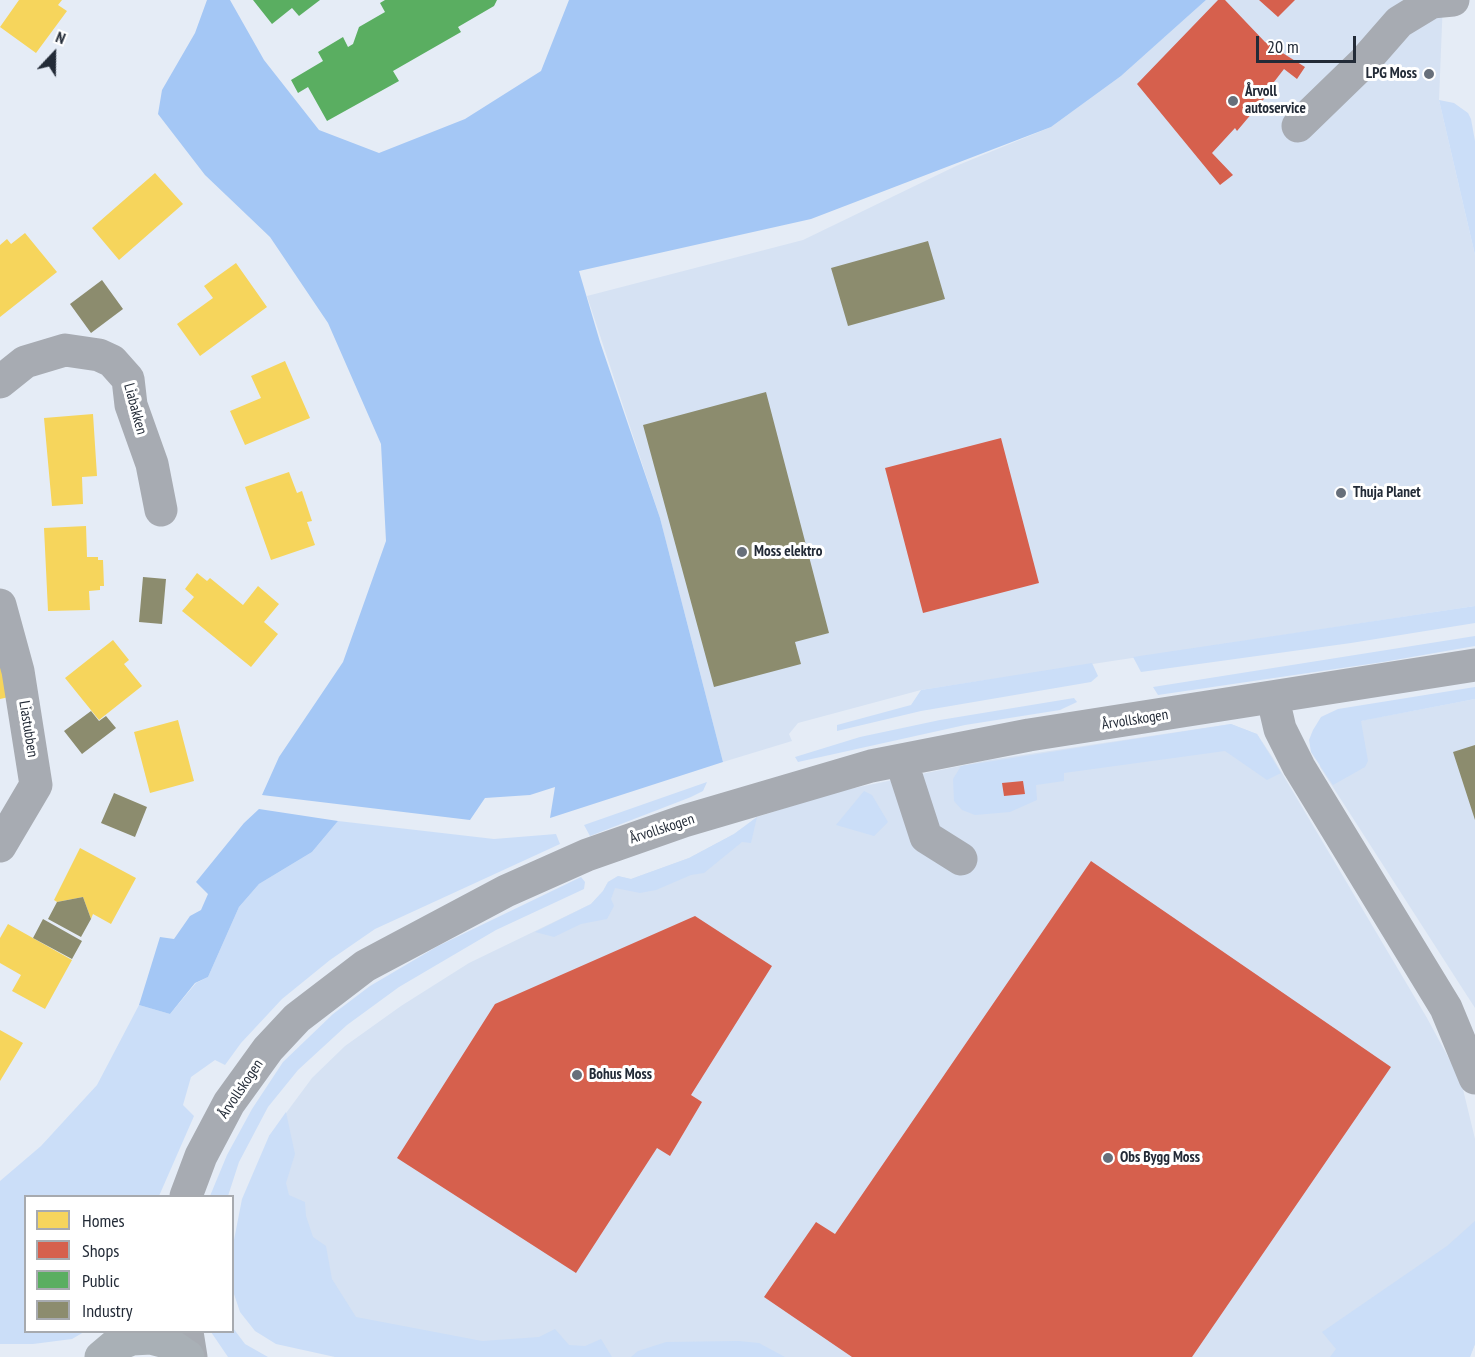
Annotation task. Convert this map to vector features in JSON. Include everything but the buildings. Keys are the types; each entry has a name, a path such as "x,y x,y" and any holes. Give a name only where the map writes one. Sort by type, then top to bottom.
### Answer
{"main road":[{"path":"112,1345 132,1339 151,1338 166,1342 189,1357"}],"street":[{"path":"1298,126 1364,62 1400,22 1432,2 1453,0"},
{"name":"Liabakken","path":"0,382 25,362 64,351 99,355 112,361 128,379 131,405 152,464 161,510"},
{"name":"Liastubben","path":"0,605 18,671 36,785 0,846"},
{"name":"Årvollskogen","path":"187,1195 201,1156 229,1103 268,1049 297,1018 365,966 506,891 587,855 695,818 870,766 1029,735 1273,699 1475,665"},
{"path":"1273,699 1280,729 1299,768 1446,1008 1475,1077"},
{"path":"901,760 926,837 961,859"},
{"path":"187,1333 189,1357"}],"shaded area":[{"path":"207,0 230,0 264,60 319,130 379,153 465,119 541,71 569,0 1206,0 1121,76 1051,127 811,219 579,271 600,342 660,518 723,762 550,818 555,787 530,795 485,798 470,820 262,795 279,757 343,662 386,541 381,444 328,323 270,237 205,175 158,114 162,90 195,33"},
{"path":"1206,0 1443,0 1439,100 1475,255 1475,606 921,690 798,723 789,734 792,741 723,762 660,518 587,296 803,240 956,166 1051,127 1121,76"},
{"path":"1439,100 1454,103 1468,113 1471,119 1475,141 1475,255"},
{"path":"1475,606 1475,623 1351,643 1141,672 1133,657"},
{"path":"1475,636 1475,646 1383,662 1158,695 1153,687"},
{"path":"1092,663 1098,676 1091,682 921,711 837,731 837,725 911,705 921,690"},
{"path":"1475,687 1475,699 1361,721 1368,761 1365,767 1333,785 1311,752 1309,740 1321,717 1338,709"},
{"path":"1074,698 1077,702 1060,710 965,725 798,762 795,757 860,737 940,720"},
{"path":"1475,699 1475,1008 1320,767 1317,729"},
{"path":"1231,724 1257,734 1273,758 1427,1018 1461,1081 1475,1139 1475,1344 1470,1357 429,1357 295,1318 269,1136 312,1078 345,1046 401,1006 469,963 591,904 608,882 618,876 631,879 689,858 734,834 757,817 835,792 989,760"},
{"path":"1231,724 1257,734 1281,773 1267,780 1225,751 1064,773 1064,781 1036,785 1037,800 1010,812 975,815 962,810 954,801 953,779 961,766"},
{"path":"707,782 703,791 691,797 590,836 584,825"},
{"path":"864,791 872,795 888,822 874,836 836,825"},
{"path":"259,809 338,821 312,852 259,884 239,907 208,977 195,983 170,1014 139,1005 160,937 174,939 190,916 201,910 208,894 196,882 244,823"},
{"path":"757,817 751,843 742,842 704,873 691,875 656,890 640,893 615,888 611,899 614,906 607,919 581,924 554,937 535,932 591,904 608,882 618,876 631,879 689,858 734,834"},
{"path":"338,821 494,839 556,834 560,844 375,929 330,960 282,999 241,1043 225,1065 215,1060 191,1077 183,1105 194,1116 159,1195 24,1195 24,1333 82,1333 72,1339 33,1344 0,1344 0,1181 41,1146 97,1085 139,1005 170,1014 196,983 208,977 239,907 259,884 312,852"},
{"path":"581,877 585,882 584,889 496,930 399,987 347,1025 298,1070 268,1107 239,1162 228,1195 210,1195 227,1155 252,1109 283,1062 333,1014 370,986 438,946"},
{"path":"286,1112 295,1154 286,1183 289,1195 305,1202 306,1216 313,1237 326,1246 332,1279 356,1317 482,1341 539,1337 555,1329 569,1345 585,1346 601,1339 612,1357 335,1357 276,1344 255,1331 240,1312 234,1294 234,1240 242,1199 269,1136"},
{"path":"1475,1221 1475,1344 1470,1357 1330,1357 1336,1349 1322,1332 1447,1246"},
{"path":"234,1329 245,1344 268,1357 228,1357 212,1333 234,1333"},
{"path":"666,1342 759,1343 785,1357 631,1357 638,1351"}],"place":[{"name":"LPG Moss","path":"1429,74"},
{"name":"Årvoll autoservice","path":"1233,101"},
{"name":"Thuja Planet","path":"1341,493"},
{"name":"Moss elektro","path":"742,552"},
{"name":"Bohus Moss","path":"577,1075"},
{"name":"Obs Bygg Moss","path":"1108,1158"}]}
